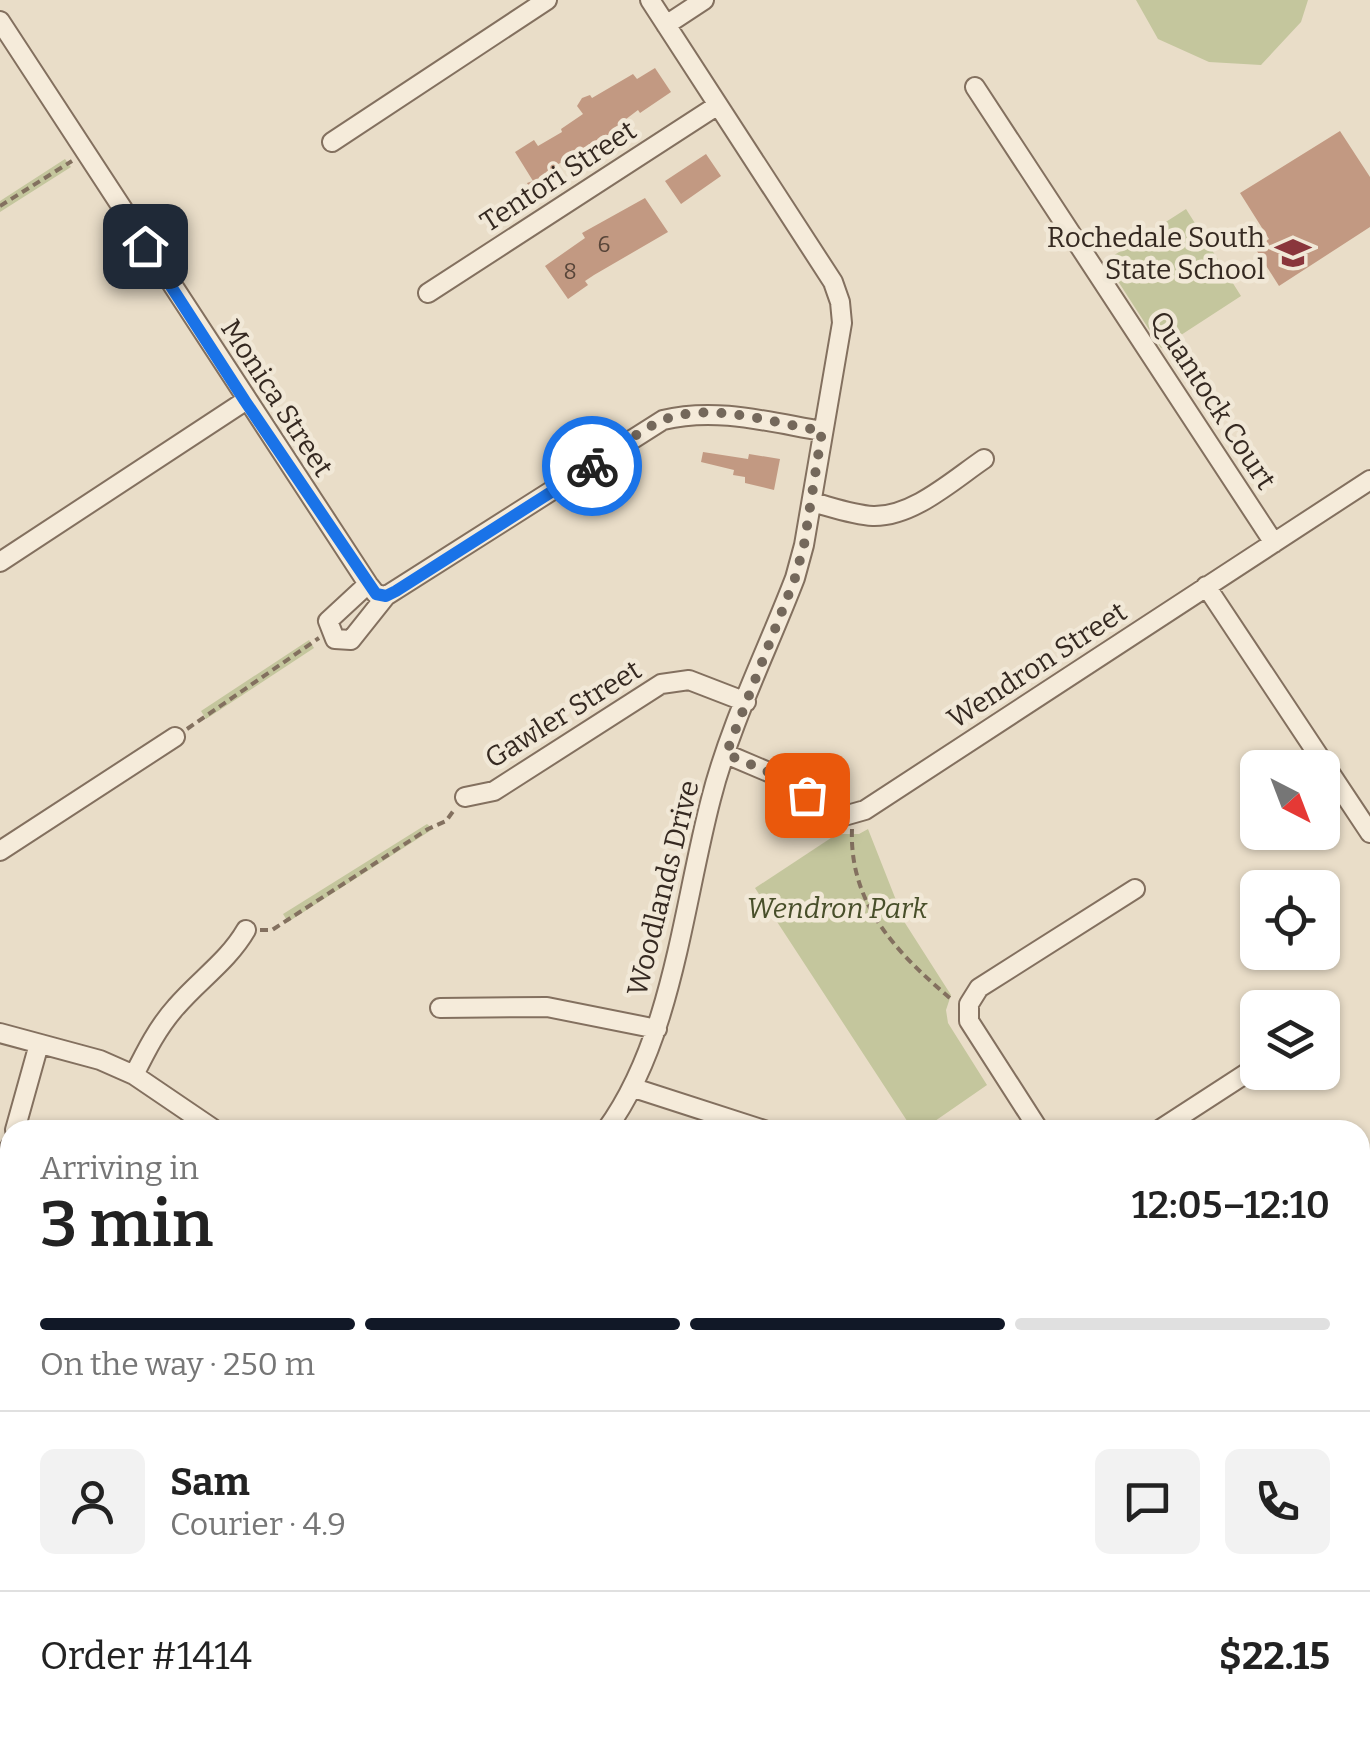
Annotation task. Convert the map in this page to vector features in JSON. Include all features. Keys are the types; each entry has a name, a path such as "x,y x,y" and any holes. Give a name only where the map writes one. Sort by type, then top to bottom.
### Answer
{"street":[{"path":"332,142 547,0"},
{"name":"Woodlands Drive","path":"613,1120 634,1088 656,1029 712,796 795,578 842,322 834,282 650,0"},
{"path":"666,25 704,0"},
{"name":"Monica Street","path":"0,21 245,401 368,584 376,594 386,596"},
{"name":"Quantock Court","path":"974,87 1274,543"},
{"name":"Tentori Street","path":"428,293 718,106"},
{"path":"0,562 245,401"},
{"path":"368,584 328,621 335,639 352,640 386,596 663,420 690,413 716,413 822,431"},
{"path":"812,502 875,516 899,511 921,502 984,459"},
{"name":"Wendron Street","path":"853,815 1370,480"},
{"path":"1206,586 1370,833"},
{"name":"Gawler Street","path":"465,797 494,791 661,684 689,680 746,702"},
{"path":"0,851 175,737"},
{"path":"726,754 785,779 828,811 853,815"},
{"path":"1033,1120 969,1021 970,1006 980,988 1135,889"},
{"path":"134,1075 166,1020 234,950 246,930"},
{"path":"440,1008 548,1007 656,1029"},
{"path":"0,1034 100,1060 134,1075 200,1120"},
{"path":"18,1120 39,1044"},
{"path":"1174,1120 1240,1077"},
{"path":"634,1088 733,1120"}],"path":[{"path":"0,206 86,152"},
{"path":"175,737 329,630"},
{"path":"246,930 272,930 446,821 465,797"},
{"path":"853,815 852,854 857,881 878,925 911,964 950,999 970,1006"}],"green space":[{"path":"1136,0 1308,0 1301,22 1261,65 1209,62 1158,39"},
{"path":"65,159 71,167 0,212 0,201"},
{"path":"1186,209 1241,296 1161,348 1105,261"},
{"path":"309,640 314,648 206,719 201,711"},
{"path":"427,824 433,829 288,922 283,914"},
{"name":"Wendron Park","path":"868,829 905,923 951,995 946,1010 948,1023 987,1085 936,1120 906,1120 755,888 837,834 859,834"}],"building":[{"path":"655,68 671,92 640,113 638,110 586,151 554,166 556,169 540,179 548,188 534,196 527,183 533,181 515,152 534,140 538,146 562,132 583,114 577,106 582,98 592,98 633,74 637,79"},
{"path":"1340,131 1370,177 1370,227 1279,286 1255,248 1269,239 1240,193"},
{"path":"706,154 721,176 681,204 665,181"},
{"path":"645,198 668,232 585,281 588,285 568,299 545,266 585,238 582,233"},
{"path":"703,452 780,459 774,490 745,483 745,477 733,475 734,470 701,462"}],"way so far":[{"path":"592,466 663,420 690,413 716,413 822,431 795,578 726,754 768,770 807,795"}],"place":[{"name":"Rochedale South State School","path":"1293,253"}],"route":[{"path":"145,246 376,594 386,596 396,591 592,466"}]}
